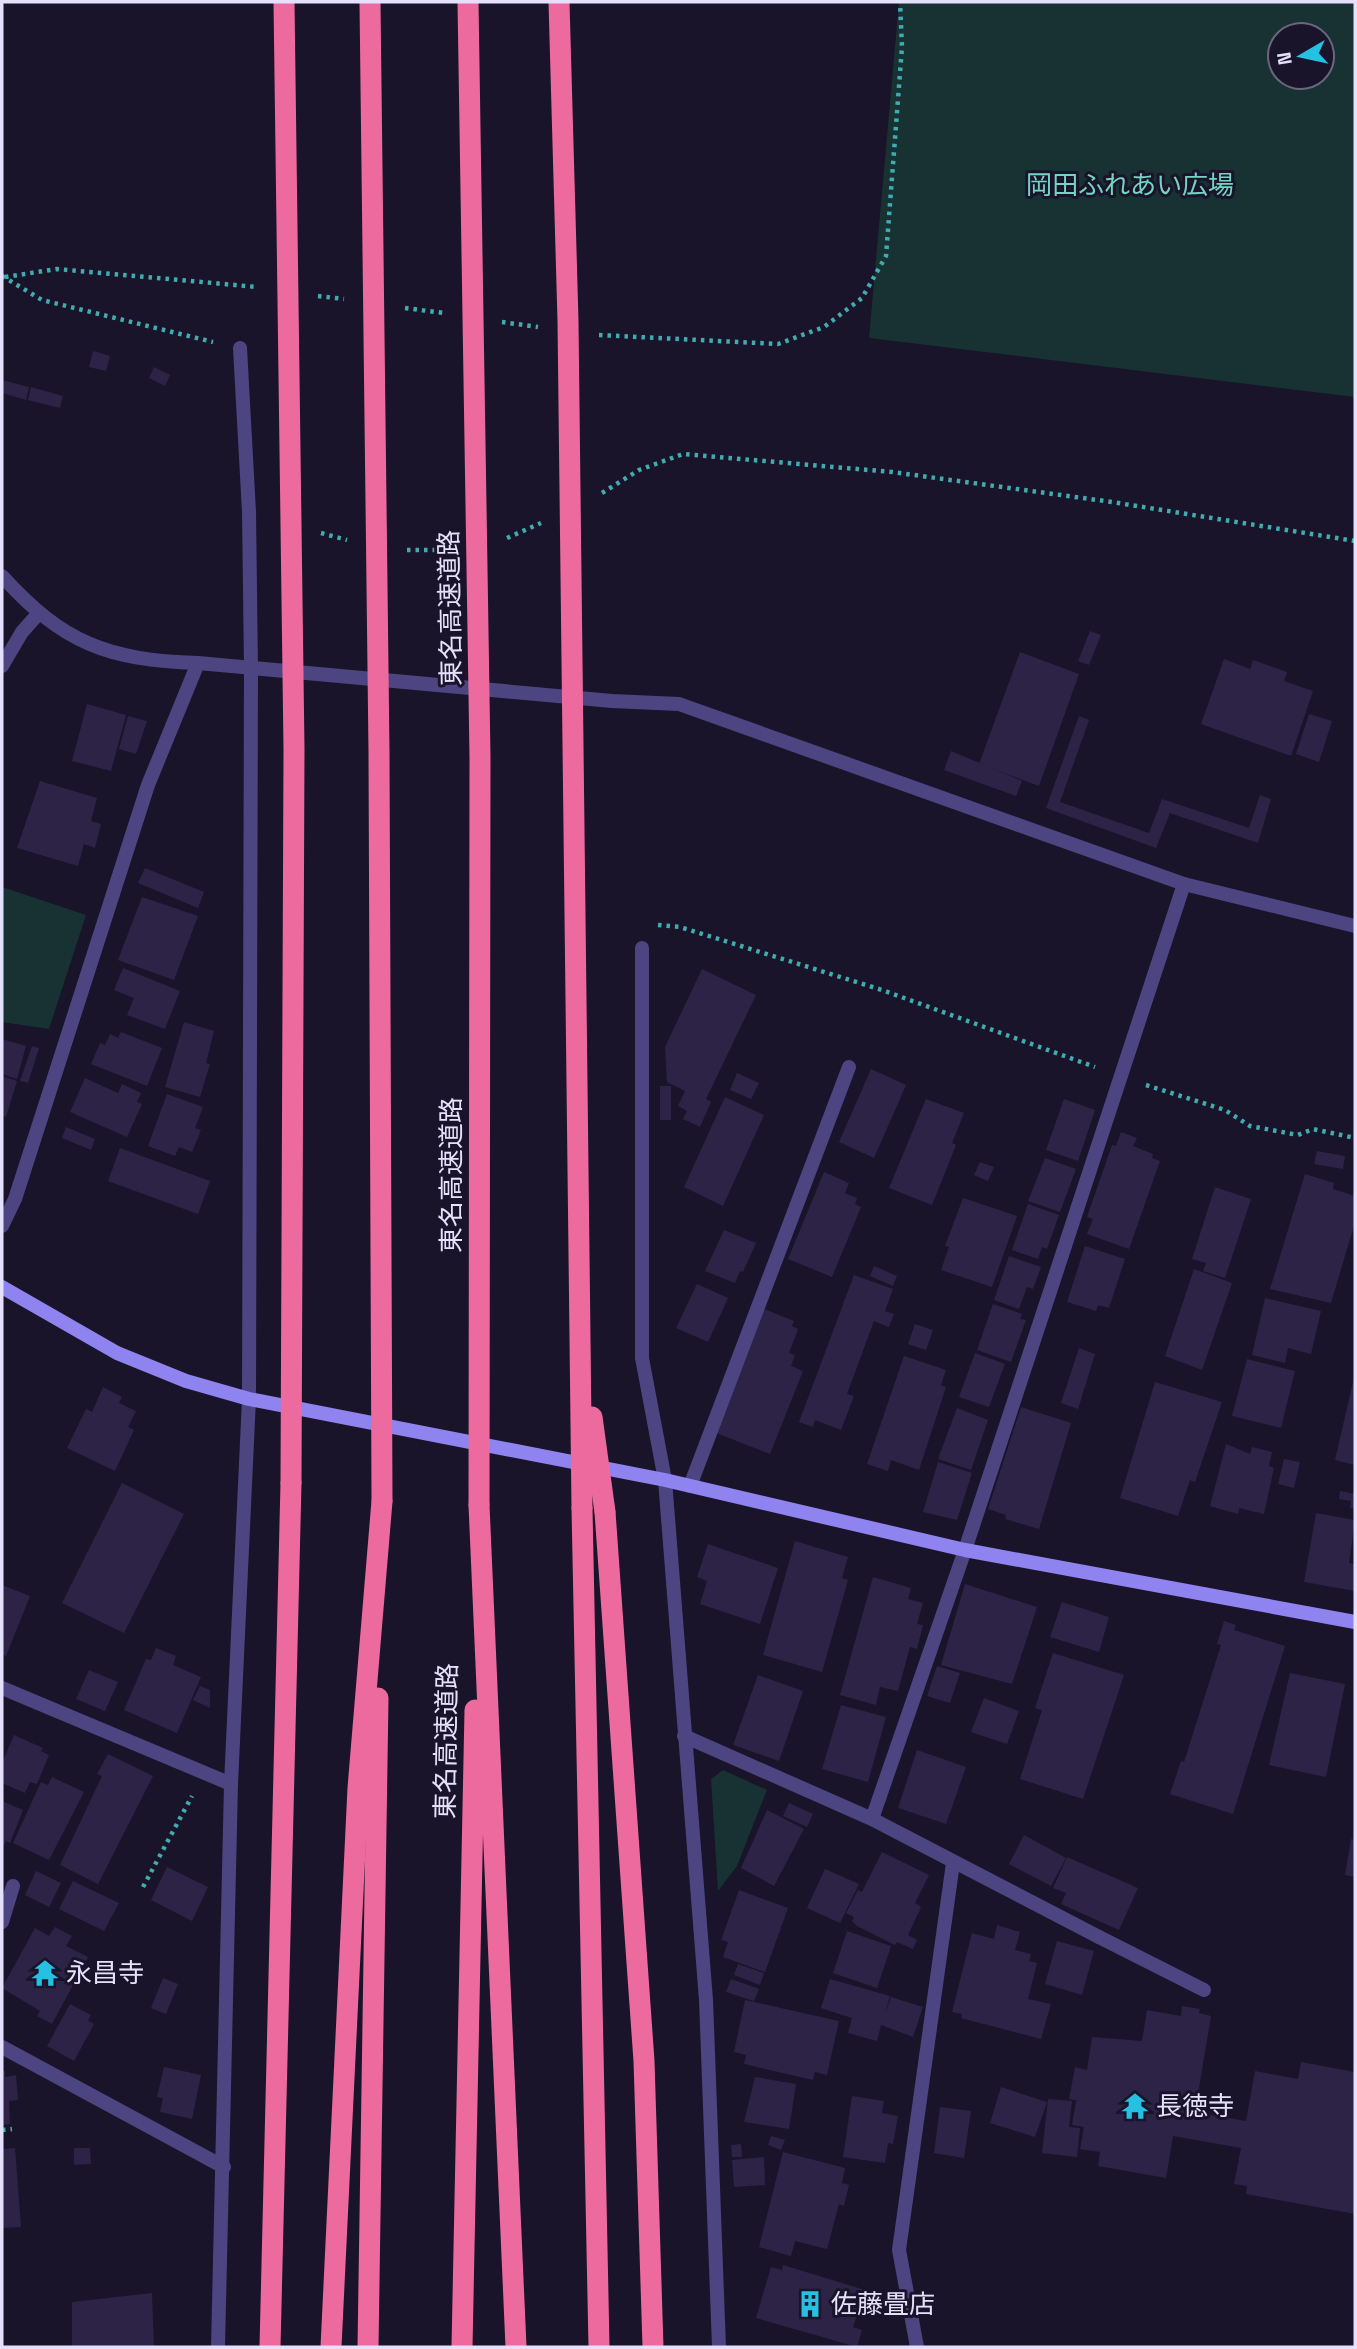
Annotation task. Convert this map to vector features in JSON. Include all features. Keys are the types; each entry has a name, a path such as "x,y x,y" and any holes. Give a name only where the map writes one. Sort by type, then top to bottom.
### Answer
{"highway":[{"path":"270,2347 292,1483 294,735 284,2"},
{"path":"368,2346 382,1501 379,724 370,2"},
{"name":"東名高速道路","path":"462,2347 479,1505 480,757 468,2"},
{"path":"559,2 568,321 582,1508 599,2347"},
{"path":"580,1325 605,1512 644,2061 653,2347"},
{"path":"331,2347 358,1788 382,1501"},
{"path":"479,1505 516,2347"}],"street":[{"path":"218,2347 231,1784 249,1399 251,669 249,512 240,348"},
{"path":"2,576 38,614 75,639 100,648 163,662 679,705 1184,884 1355,926"},
{"path":"2,666 8,652 38,614"},
{"path":"2,1226 15,1199 148,785 198,663"},
{"path":"873,1819 965,1550 1184,884"},
{"path":"642,948 642,1358 665,1480 706,2000 719,2347"},
{"path":"690,1486 849,1067"},
{"path":"2,1287 117,1353 186,1381 249,1399 665,1480 965,1550 1355,1622"},
{"path":"2,1688 231,1784"},
{"path":"684,1736 873,1819 953,1863 1204,1990"},
{"path":"917,2347 899,2250 953,1863"},
{"path":"2,1923 13,1886"},
{"path":"2,2047 224,2167"}],"path":[{"path":"2,275 43,300 240,348"},
{"path":"683,454 906,474 1112,502 1355,541"},
{"path":"642,948 642,924 680,927 882,990 1120,1077 1225,1110 1241,1117 1250,1126 1298,1135 1313,1129 1355,1138"},
{"path":"143,1887 205,1773"},
{"path":"2,2130 12,2129"}],"green space":[{"name":"岡田ふれあい広場","path":"899,2 1355,2 1355,397 869,338"},
{"path":"2,887 86,915 49,1029 2,1022"},
{"path":"723,1770 767,1790 737,1866 718,1891 711,1779"}],"building":[{"path":"93,351 110,356 106,371 89,367"},
{"path":"154,367 170,375 165,386 149,378"},
{"path":"2,380 29,387 26,400 2,393"},
{"path":"31,387 63,396 60,408 28,400"},
{"path":"1090,631 1101,635 1089,665 1078,661"},
{"path":"1020,652 1079,674 1039,786 979,764"},
{"path":"1224,659 1250,669 1253,660 1287,672 1284,681 1313,691 1291,756 1201,724"},
{"path":"87,704 126,715 111,771 72,761"},
{"path":"1309,714 1332,721 1319,762 1296,754"},
{"path":"128,716 147,721 136,754 119,749"},
{"path":"1079,716 1089,720 1060,802 1149,833 1162,799 1249,828 1260,795 1271,799 1258,843 1170,813 1156,848 1046,808"},
{"path":"951,751 1022,781 1016,796 944,770"},
{"path":"40,781 97,798 91,821 101,824 95,848 84,844 78,866 17,848"},
{"path":"145,868 204,892 198,908 138,883"},
{"path":"142,897 198,916 174,980 118,960"},
{"path":"123,968 180,991 165,1029 127,1015 134,998 114,990"},
{"path":"702,969 756,995 706,1099 711,1102 700,1127 683,1119 687,1111 678,1106 685,1091 667,1082 665,1047"},
{"path":"184,1022 214,1031 206,1063 210,1064 200,1097 165,1087"},
{"path":"121,1032 162,1048 147,1086 91,1064 100,1043 105,1045 110,1034 118,1038"},
{"path":"2,1039 26,1046 17,1079 2,1074"},
{"path":"32,1046 39,1048 28,1083 20,1081"},
{"path":"871,1069 906,1085 874,1158 839,1142"},
{"path":"737,1073 759,1083 751,1099 730,1090"},
{"path":"2,1076 17,1081 6,1117 2,1115"},
{"path":"85,1078 118,1093 122,1084 141,1093 137,1102 142,1104 127,1137 70,1112"},
{"path":"660,1086 671,1086 671,1120 660,1120"},
{"path":"167,1094 203,1107 195,1128 201,1130 192,1152 179,1147 175,1156 148,1146"},
{"path":"725,1097 764,1115 723,1206 684,1187"},
{"path":"926,1099 964,1113 952,1143 956,1145 932,1205 889,1188"},
{"path":"1064,1099 1095,1110 1078,1161 1046,1150"},
{"path":"66,1127 95,1139 91,1150 62,1138"},
{"path":"1121,1132 1137,1138 1133,1146 1153,1154 1152,1158 1160,1161 1129,1249 1087,1234 1093,1219 1087,1217 1112,1145 1116,1146"},
{"path":"120,1148 210,1181 198,1214 108,1181"},
{"path":"1317,1151 1345,1156 1343,1169 1314,1164"},
{"path":"1045,1158 1076,1169 1060,1212 1028,1201"},
{"path":"980,1162 994,1167 988,1181 974,1175"},
{"path":"824,1172 849,1183 845,1193 857,1198 855,1204 861,1207 832,1277 788,1259"},
{"path":"1305,1174 1334,1183 1333,1189 1355,1196 1355,1222 1331,1303 1270,1289"},
{"path":"1215,1187 1251,1199 1225,1278 1203,1271 1206,1263 1192,1259"},
{"path":"963,1198 1017,1216 992,1287 941,1270 949,1247 945,1246"},
{"path":"1028,1204 1059,1215 1047,1249 1042,1247 1038,1259 1012,1250"},
{"path":"724,1230 756,1243 735,1283 705,1271"},
{"path":"1085,1246 1125,1259 1109,1308 1098,1305 1096,1311 1067,1302"},
{"path":"1009,1256 1041,1267 1033,1289 1027,1287 1019,1309 994,1300"},
{"path":"874,1266 897,1276 893,1286 870,1276"},
{"path":"1194,1269 1232,1283 1202,1370 1165,1356"},
{"path":"854,1275 893,1289 885,1311 894,1314 889,1327 874,1321 847,1394 854,1396 841,1430 815,1420 813,1427 799,1422"},
{"path":"697,1284 728,1298 708,1342 676,1328"},
{"path":"1265,1298 1321,1311 1311,1354 1288,1348 1285,1363 1252,1355"},
{"path":"993,1304 1022,1314 1020,1319 1026,1320 1011,1362 977,1350"},
{"path":"764,1309 794,1321 792,1326 798,1329 789,1353 795,1355 791,1366 803,1371 770,1454 714,1432"},
{"path":"915,1324 933,1330 926,1350 908,1344"},
{"path":"1079,1348 1095,1354 1078,1409 1061,1403"},
{"path":"975,1353 1005,1364 989,1407 959,1397"},
{"path":"904,1356 946,1370 941,1385 946,1387 919,1470 891,1460 888,1471 867,1464"},
{"path":"1247,1359 1295,1371 1281,1428 1232,1416"},
{"path":"1155,1382 1222,1402 1195,1482 1190,1480 1178,1516 1120,1498"},
{"path":"1353,1382 1355,1383 1355,1465 1335,1460"},
{"path":"103,1387 122,1397 119,1403 136,1411 128,1427 134,1430 115,1471 67,1448 86,1409 92,1412"},
{"path":"1021,1407 1071,1423 1039,1529 1005,1519 1006,1515 988,1509"},
{"path":"957,1408 988,1420 971,1470 938,1459"},
{"path":"1226,1444 1250,1454 1252,1447 1272,1452 1269,1466 1274,1468 1264,1514 1239,1508 1238,1514 1210,1506"},
{"path":"1284,1459 1300,1462 1294,1488 1278,1484"},
{"path":"938,1462 972,1473 957,1520 923,1512"},
{"path":"122,1483 184,1514 124,1633 62,1603"},
{"path":"1340,1491 1355,1494 1355,1509 1350,1508 1351,1501 1339,1499"},
{"path":"1316,1513 1355,1520 1349,1563 1355,1564 1355,1591 1304,1582"},
{"path":"795,1541 848,1557 842,1578 848,1580 822,1672 763,1655"},
{"path":"708,1544 778,1568 760,1624 700,1604 707,1581 697,1577"},
{"path":"873,1577 911,1588 908,1599 923,1603 917,1624 923,1625 917,1649 910,1647 898,1691 880,1687 876,1705 840,1695"},
{"path":"965,1584 1037,1607 1012,1684 941,1665"},
{"path":"2,1585 30,1596 6,1656 2,1654"},
{"path":"1062,1602 1109,1617 1099,1652 1050,1637"},
{"path":"1224,1621 1236,1625 1234,1630 1285,1646 1233,1814 1170,1794 1181,1761 1184,1762 1221,1645 1217,1644"},
{"path":"156,1648 176,1656 173,1665 201,1677 177,1733 124,1710 146,1659 151,1660"},
{"path":"1053,1653 1124,1675 1083,1799 1020,1779 1042,1710 1035,1708"},
{"path":"937,1666 960,1673 950,1703 927,1696"},
{"path":"89,1670 118,1682 105,1711 76,1699"},
{"path":"1290,1673 1345,1684 1326,1777 1269,1765"},
{"path":"758,1675 803,1691 779,1761 733,1745"},
{"path":"200,1686 210,1690 210,1708 193,1700"},
{"path":"984,1698 1019,1711 1007,1744 971,1732"},
{"path":"841,1705 886,1717 868,1782 822,1769"},
{"path":"14,1735 43,1748 41,1751 49,1755 37,1784 30,1782 25,1793 2,1783 2,1763"},
{"path":"917,1750 966,1767 946,1824 898,1808"},
{"path":"108,1754 153,1776 98,1884 60,1865 102,1776 97,1774"},
{"path":"52,1777 84,1792 49,1860 13,1843 41,1782 48,1785"},
{"path":"2,1801 23,1810 10,1843 6,1841 2,1849"},
{"path":"789,1803 813,1814 807,1827 783,1816"},
{"path":"767,1810 804,1829 774,1886 741,1868"},
{"path":"1024,1835 1066,1858 1051,1886 1009,1864"},
{"path":"1351,1839 1355,1840 1355,1877 1345,1875"},
{"path":"882,1852 929,1875 915,1903 921,1907 908,1935 917,1940 913,1949 897,1942 895,1945 857,1926 852,1921 854,1917 846,1913 858,1890 862,1892"},
{"path":"1067,1857 1138,1888 1119,1930 1061,1904 1066,1893 1053,1888"},
{"path":"167,1867 208,1887 192,1921 151,1900"},
{"path":"825,1869 859,1884 840,1923 807,1908"},
{"path":"36,1871 61,1883 49,1907 25,1895"},
{"path":"73,1881 119,1903 104,1931 59,1909"},
{"path":"739,1890 788,1908 765,1972 723,1957 728,1942 721,1940"},
{"path":"997,1925 1020,1932 1015,1950 1031,1954 1029,1961 1037,1963 1028,1999 1051,2004 1041,2039 961,2018 962,2014 952,2012 972,1933 994,1939"},
{"name":"永昌寺","path":"55,1927 72,1936 66,1946 88,1957 52,2024 37,2016 40,2011 2,1988 35,1928 49,1936"},
{"path":"847,1931 891,1946 877,1988 833,1973"},
{"path":"1057,1941 1094,1951 1082,1995 1045,1984"},
{"path":"738,1964 764,1973 760,1985 734,1975"},
{"path":"163,1978 178,1984 166,2014 151,2008"},
{"path":"731,1979 759,1989 754,2001 726,1992"},
{"path":"830,1979 890,1996 885,2014 891,1997 923,2007 913,2037 881,2025 877,2041 848,2033 852,2018 821,2008"},
{"path":"745,2000 839,2021 827,2075 815,2072 813,2080 744,2064 746,2055 734,2052"},
{"path":"70,2004 91,2015 88,2021 94,2024 74,2061 47,2046"},
{"name":"長徳寺","path":"1182,2006 1200,2009 1199,2013 1211,2016 1195,2112 1246,2121 1255,2071 1298,2079 1301,2062 1355,2072 1355,2214 1246,2194 1247,2186 1234,2184 1241,2148 1173,2136 1166,2178 1098,2166 1100,2152 1080,2149 1084,2127 1072,2125 1076,2101 1079,2101 1069,2099 1075,2067 1087,2070 1092,2037 1142,2041 1147,2010 1181,2016"},
{"path":"164,2067 201,2075 192,2119 160,2112 163,2098 157,2097"},
{"path":"2,2071 5,2071 5,2077 16,2075 18,2100 9,2101 10,2124 2,2125"},
{"path":"755,2077 796,2084 789,2129 744,2122"},
{"path":"1001,2087 1047,2102 1035,2137 990,2123"},
{"path":"852,2096 884,2101 882,2113 898,2116 893,2144 888,2143 885,2163 843,2157"},
{"path":"1048,2099 1072,2101 1069,2127 1080,2128 1077,2157 1042,2153"},
{"path":"940,2107 971,2111 964,2158 934,2153"},
{"path":"771,2136 785,2140 781,2150 768,2145"},
{"path":"741,2144 742,2157 732,2157 731,2145"},
{"path":"15,2148 21,2227 2,2228 2,2149"},
{"path":"74,2148 90,2148 91,2164 74,2165"},
{"path":"783,2152 845,2168 842,2183 849,2185 844,2206 839,2204 827,2249 795,2241 791,2256 759,2247"},
{"path":"764,2157 765,2185 734,2187 732,2160"},
{"name":"佐藤畳店","path":"783,2265 865,2290 853,2327 862,2330 857,2347 756,2318 771,2267 782,2270"},
{"path":"152,2293 154,2347 72,2347 72,2302"}],"place":[{"name":"永昌寺","path":"45,1973"},
{"name":"長徳寺","path":"1135,2106"},
{"name":"佐藤畳店","path":"810,2304"}]}
